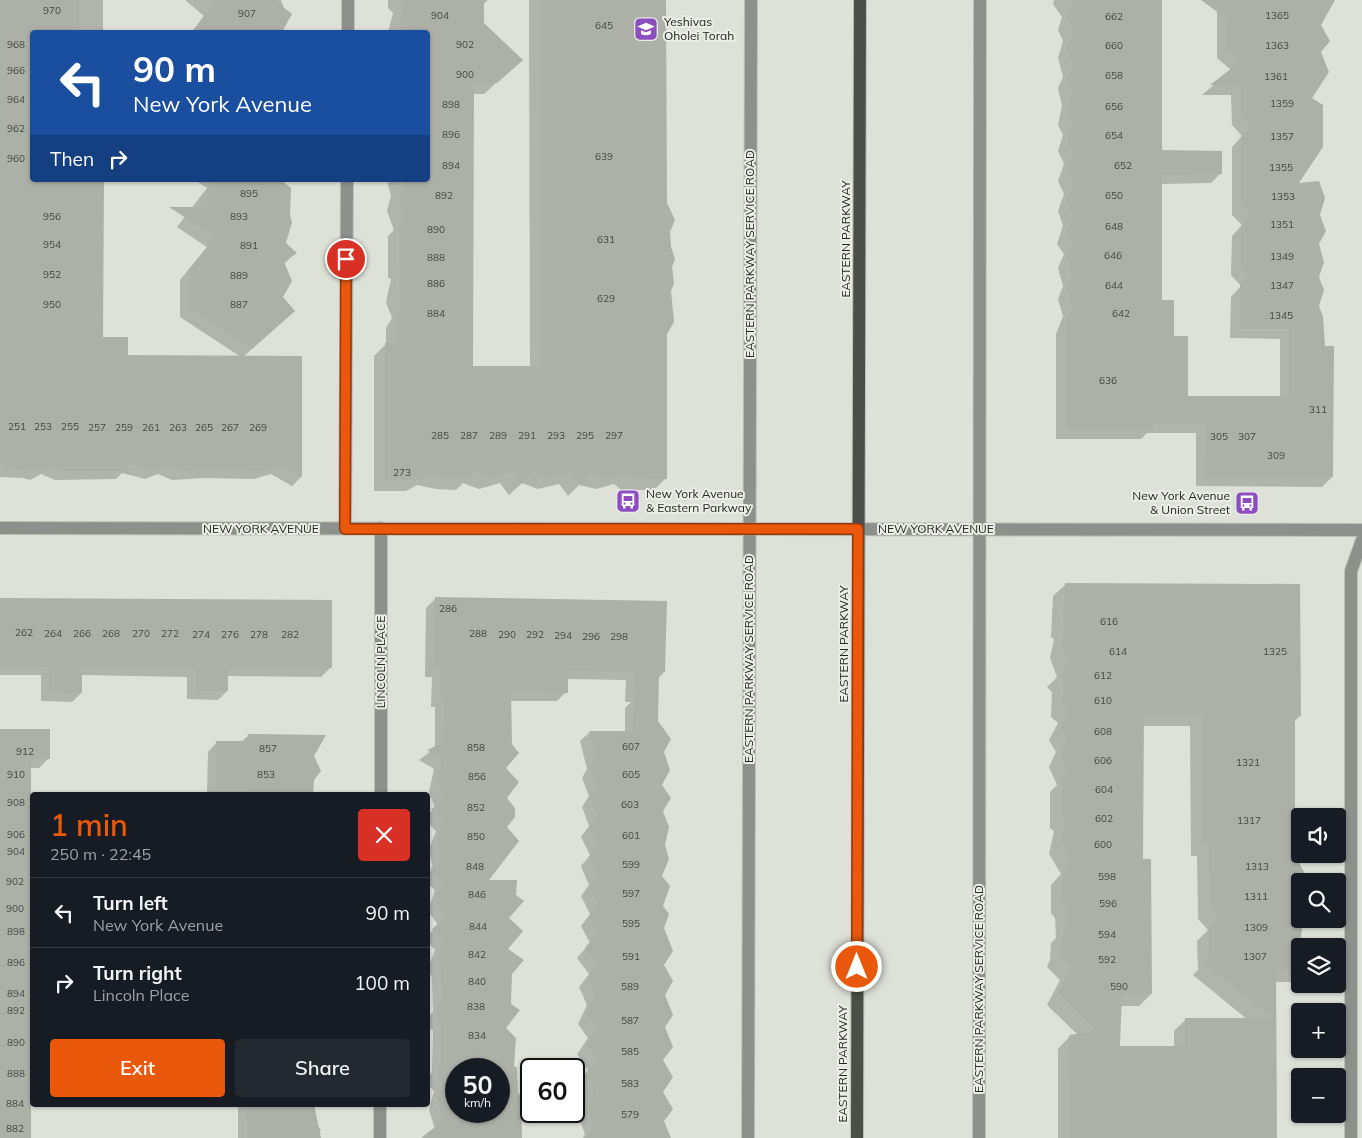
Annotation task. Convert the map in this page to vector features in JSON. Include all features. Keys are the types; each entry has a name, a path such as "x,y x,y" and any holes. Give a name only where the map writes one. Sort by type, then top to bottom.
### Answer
{"main road":[{"name":"EASTERN PARKWAY","path":"857,1138 860,0"}],"street":[{"path":"348,0 348,30"},
{"name":"EASTERN PARKWAY SERVICE ROAD","path":"748,1138 750,0"},
{"name":"EASTERN PARKWAY SERVICE ROAD","path":"979,1138 980,0"},
{"path":"345,529 347,182"},
{"name":"NEW YORK AVENUE","path":"0,528 1362,530"},
{"name":"LINCOLN PLACE","path":"381,528 381,792"},
{"path":"1351,1138 1351,570 1362,540"},
{"path":"380,1107 380,1138"}],"building":[{"path":"0,0 79,0 79,30 30,30 30,182 104,182 103,337 128,337 128,355 302,356 302,477 281,466 264,471 214,469 182,471 168,466 155,471 129,464 126,471 65,471 51,465 40,472 33,469 6,468 0,459"},
{"path":"216,0 274,0 292,14 283,30 194,30"},
{"path":"404,0 484,0 484,23 523,60 497,83 474,82 473,366 541,366 541,0 666,0 667,203 675,220 670,232 671,247 675,259 672,267 674,283 671,291 674,322 667,334 667,479 633,478 627,472 609,478 589,473 580,485 571,472 550,478 533,471 522,484 512,471 492,478 474,471 469,478 443,478 429,474 419,480 385,480 385,343 397,343 397,315 403,305 398,289 402,267 399,266 399,223 405,217 398,198 406,182 430,182 430,30 404,30 399,24"},
{"path":"1073,0 1162,0 1162,150 1222,151 1222,174 1162,175 1162,300 1174,300 1174,336 1188,336 1188,396 1289,396 1289,329 1240,329 1240,285 1250,276 1241,265 1241,225 1251,215 1241,204 1241,136 1251,126 1241,115 1241,85 1210,85 1241,61 1226,48 1227,19 1201,0 1335,0 1321,25 1330,41 1321,52 1329,72 1312,98 1323,105 1323,147 1299,183 1319,181 1325,198 1320,215 1326,231 1319,244 1324,262 1319,277 1324,290 1319,306 1323,317 1325,346 1334,346 1333,477 1205,477 1206,424 1153,424 1152,430 1066,430 1066,323 1072,305 1067,288 1072,275 1067,257 1073,243 1067,233 1072,216 1067,200 1073,183 1067,171 1073,153 1067,141 1073,125 1068,114 1072,95 1067,77 1073,67 1067,48 1073,31 1067,19"},
{"path":"213,182 284,182 291,188 290,216 292,222 286,243 297,253 284,262 292,281 283,297 295,311 252,349 189,308 189,270 215,237 169,207 207,207 207,189 213,186"},
{"path":"1065,583 1300,584 1301,716 1295,716 1295,808 1291,808 1291,863 1299,863 1304,872 1291,873 1291,928 1302,928 1302,931 1301,938 1291,938 1291,970 1276,970 1277,1138 1070,1138 1069,1035 1097,1031 1058,992 1072,968 1058,954 1062,947 1063,930 1067,924 1067,906 1062,901 1063,872 1072,861 1061,841 1066,819 1062,816 1062,778 1068,772 1061,754 1067,739 1060,727 1069,711 1062,704 1064,680 1058,675 1069,664 1062,646 1065,627 1063,625","holes":["1144,714 1202,714 1202,844 1209,844 1210,906 1219,917 1209,928 1209,956 1204,963 1273,1018 1185,1018 1185,1046 1120,1046 1122,994 1152,994 1151,859 1143,859"]},
{"path":"435,597 667,601 665,672 659,672 658,721 671,739 664,752 670,770 662,785 671,798 663,811 669,827 665,845 669,859 662,876 670,886 663,906 669,914 664,928 673,951 664,965 673,981 665,995 673,1015 665,1027 673,1047 663,1060 673,1077 663,1092 673,1109 664,1121 671,1138 586,1138 594,1124 588,1108 594,1093 588,1072 597,1060 586,1044 597,1028 586,1014 595,995 588,977 597,964 585,948 598,932 589,916 598,904 590,886 598,875 590,856 598,845 590,826 598,816 590,797 598,786 590,768 596,758 589,731 633,731 634,698 639,693 634,693 634,672 568,671 568,693 511,692 512,744 519,753 506,768 519,782 507,798 515,808 515,817 507,827 519,841 489,880 517,880 516,895 524,901 509,918 523,931 508,949 524,960 512,974 511,1004 520,1010 506,1028 516,1038 514,1066 517,1068 518,1093 520,1095 522,1138 421,1138 444,1120 438,1100 442,1082 438,1077 438,1067 441,1061 441,1021 437,1018 438,1006 442,1002 441,968 437,958 444,940 432,929 447,916 436,901 443,880 430,869 442,862 437,839 444,822 431,809 445,801 437,782 442,760 427,750 443,743 444,699 440,699 441,668 434,668"},
{"path":"0,598 332,600 332,668 228,668 228,691 196,691 196,668 82,667 82,693 49,692 49,667 0,666"},
{"path":"0,729 50,729 50,759 31,759 31,1138 0,1138"},
{"path":"248,734 326,735 314,756 321,771 314,780 313,792 248,792 248,789 216,789 216,741 247,741"},
{"path":"247,1107 314,1107 321,1138 247,1138"}],"place":[{"name":"Yeshivas Oholei Torah","path":"646,29"},
{"name":"New York Avenue & Eastern Parkway","path":"628,501"},
{"name":"New York Avenue & Union Street","path":"1247,503"}],"route":[{"path":"346,259 345,529 858,529 857,967"}]}
